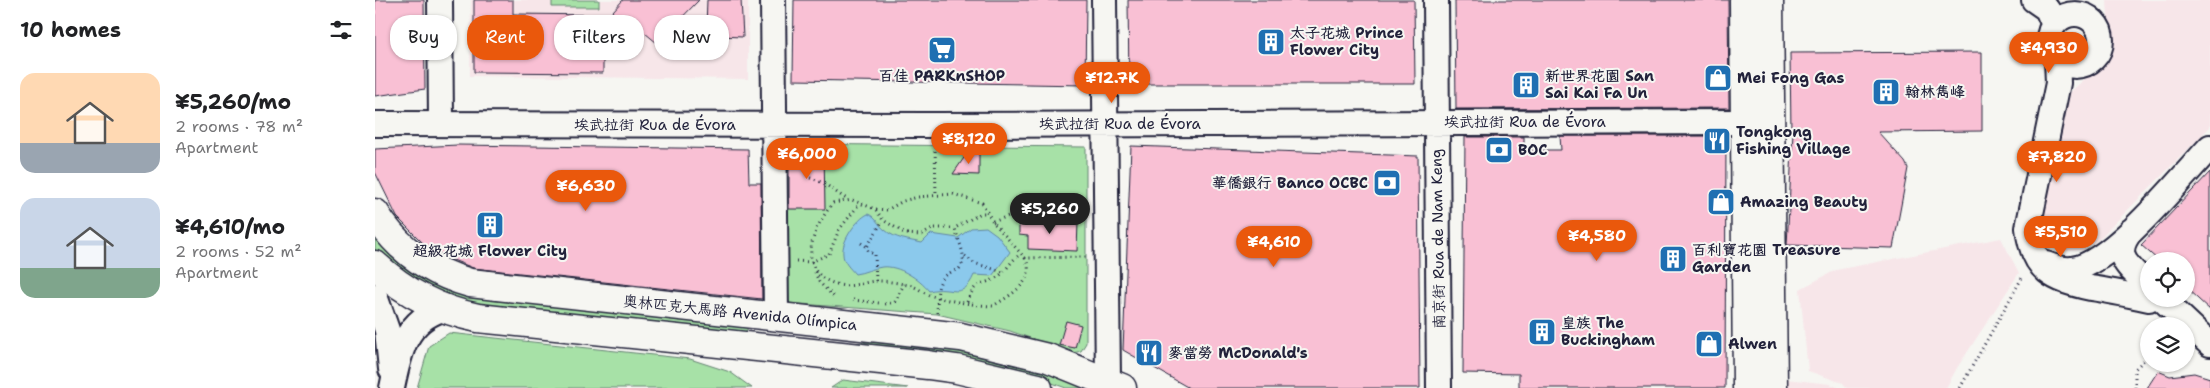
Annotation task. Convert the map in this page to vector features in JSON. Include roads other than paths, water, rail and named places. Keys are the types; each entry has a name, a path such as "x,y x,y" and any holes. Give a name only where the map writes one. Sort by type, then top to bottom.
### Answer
{"main road":[{"path":"1744,0 1747,388"},
{"path":"1769,0 1773,388"},
{"name":"奧林匹克大馬路 Avenida Olímpica","path":"375,213 395,240 414,256 446,275 470,283 961,337 1048,358 1115,384"},
{"path":"375,265 408,291 443,309 479,318 957,369 1039,388"},
{"path":"752,346 760,335 759,320 777,317 795,324 792,338 797,351"}],"street":[{"path":"440,0 441,123"},
{"path":"773,0 777,317"},
{"path":"1105,0 1107,258 1115,384"},
{"name":"南京街 Rua de Nam Keng","path":"1436,0 1439,388"},
{"path":"2034,0 2047,10 2082,11"},
{"path":"2082,11 2049,39 2053,53 2064,64 2082,65"},
{"path":"2054,108 2068,81 2082,65 2090,61 2100,47 2082,11"},
{"path":"2057,58 2058,83 2028,228 2030,245 2036,258 2048,273 2063,282 2140,297"},
{"name":"埃武拉街 Rua de Évora","path":"375,124 935,125 1745,122"},
{"path":"2140,276 2123,258 2121,248 2125,238 2210,147"},
{"path":"2036,258 2057,268 2073,269 2091,262 2104,254 2137,224"},
{"path":"375,296 389,345 391,388"},
{"path":"2165,307 2210,344"},
{"path":"391,388 399,354 407,335 425,317 443,309"}],"water":[{"path":"868,214 889,233 902,239 922,243 931,234 958,238 971,228 986,227 997,235 1010,252 992,276 974,275 965,288 956,291 929,291 920,282 895,268 879,268 855,274 844,260 843,249 851,231"}],"place":[{"name":"太子花城 Prince Flower City","path":"1271,42"},
{"name":"百佳 PARKnSHOP","path":"942,50"},
{"name":"Mei Fong Gas","path":"1718,78"},
{"name":"新世界花園 San Sai Kai Fa Un","path":"1526,85"},
{"name":"翰林雋峰","path":"1886,92"},
{"name":"Tongkong Fishing Village","path":"1717,141"},
{"name":"BOC","path":"1499,150"},
{"name":"華僑銀行 Banco OCBC","path":"1387,183"},
{"name":"Amazing Beauty","path":"1721,202"},
{"name":"超級花城 Flower City","path":"490,225"},
{"name":"百利寶花園 Treasure Garden","path":"1673,259"},
{"name":"皇族 The Buckingham","path":"1542,332"},
{"name":"Alwen","path":"1709,344"},
{"name":"麥當勞 McDonald's","path":"1149,353"}]}
